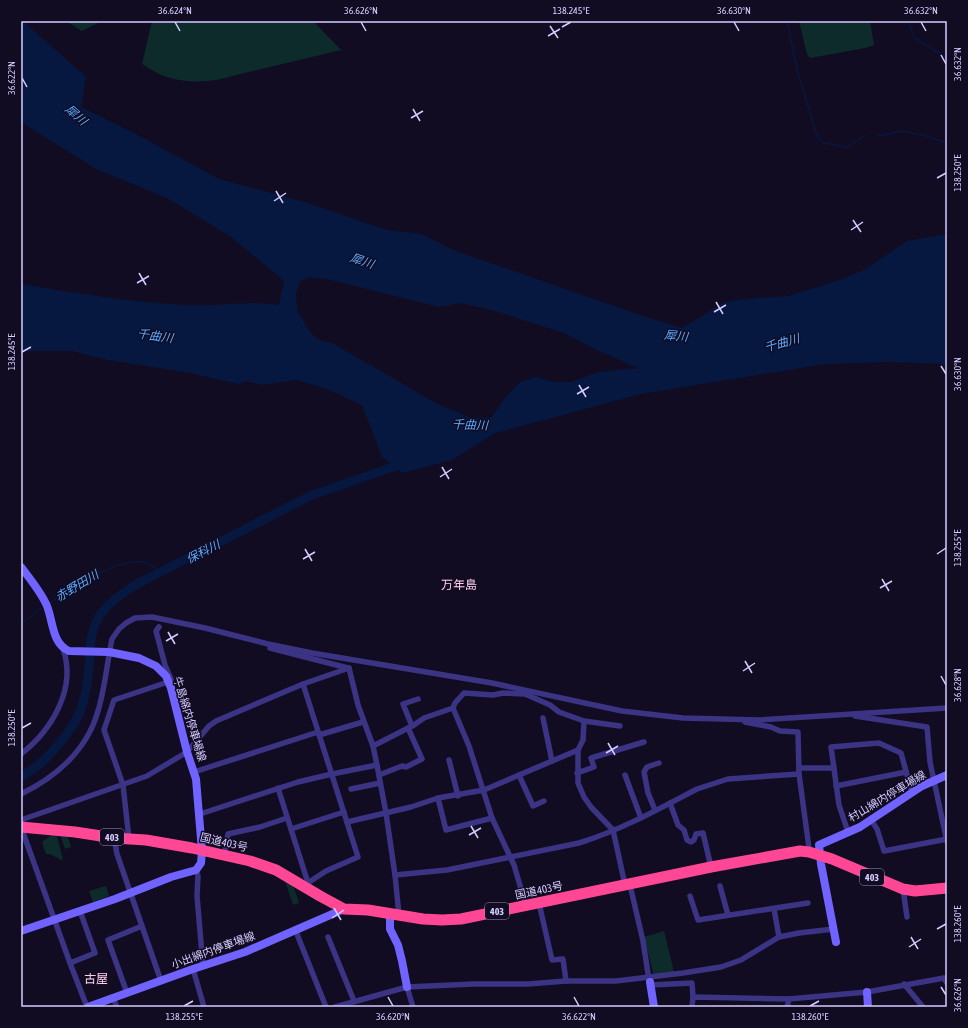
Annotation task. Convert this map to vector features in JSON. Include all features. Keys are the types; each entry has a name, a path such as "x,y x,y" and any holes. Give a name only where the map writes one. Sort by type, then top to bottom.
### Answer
{"highway":[{"name":"国道403号","path":"21,827 158,842 250,861 276,870 305,884 320,896 344,909 395,914 423,920 461,918 526,906 711,867 804,850 809,852 820,850 903,889 916,891 947,888"}],"main road":[{"path":"21,567 47,605 57,639 66,650"},
{"name":"牛島綿内停車場線","path":"66,650 109,652 139,658 156,666 166,676 174,697 187,752 194,772 200,814 202,851"},
{"name":"村山綿内停車場線","path":"820,850 934,780 947,775"},
{"path":"820,850 836,942"},
{"path":"21,931 131,893 171,877 196,870 201,863 202,851"},
{"name":"小出綿内停車場線","path":"87,1007 245,952 344,909"},
{"path":"395,914 390,929 398,945 407,987"},
{"path":"650,982 654,1007"},
{"path":"867,992 868,1007"}],"street":[{"path":"21,794 36,786 66,765 88,737 98,712 112,639 119,629 135,618 152,617 205,628 268,644 352,661 492,683 525,692 622,711 683,718 745,720 947,708"},
{"path":"159,627 156,631 165,665 175,689 174,697"},
{"path":"268,644 269,648 279,651 349,668"},
{"path":"21,754 43,733 58,708 68,678 66,650"},
{"path":"21,820 147,776 187,752 209,726 216,721 303,684 349,668"},
{"path":"349,668 363,722 373,746 379,775 395,875 395,914"},
{"path":"129,839 123,785 104,730 114,700 168,682"},
{"path":"278,788 291,829 305,884 326,871 358,858 303,684"},
{"path":"526,906 520,883 492,818 469,746 453,708 455,703 464,693 493,695 525,692 550,705 559,712 584,721 620,726"},
{"path":"379,775 402,766 406,767 422,759 403,704 418,699"},
{"path":"373,746 424,718 453,708"},
{"path":"844,714 927,727 930,762 947,840 884,851 877,829 871,820"},
{"path":"543,718 552,761"},
{"path":"745,720 746,723 771,727 780,731 798,732 804,850"},
{"path":"584,721 583,740 578,750 578,782 584,797 591,807 613,830 643,941 650,982"},
{"path":"194,772 319,733 363,722"},
{"path":"578,773 594,767 592,758 644,742"},
{"path":"848,832 839,805 831,747 879,743 901,753 912,793"},
{"path":"347,822 411,807 438,798 458,796 484,790 578,750"},
{"path":"449,760 458,796"},
{"path":"655,810 648,793 644,772 647,767 659,763"},
{"path":"200,814 278,788 332,774 377,765"},
{"path":"395,875 447,870 579,843 641,818 697,789 728,779 834,768"},
{"path":"836,786 906,772"},
{"path":"519,775 533,806 544,801"},
{"path":"626,775 641,818"},
{"path":"351,789 380,783"},
{"path":"438,798 446,830 492,818"},
{"path":"670,803 678,824 684,830 687,840 691,842 694,840 696,834 703,833 711,867"},
{"path":"291,829 344,812"},
{"path":"224,856 228,834 260,827 287,818"},
{"path":"21,827 87,1007"},
{"path":"114,838 117,854 161,981"},
{"path":"196,870 198,876 197,896 203,966"},
{"path":"720,886 728,915"},
{"path":"903,889 907,917"},
{"path":"690,896 698,920 808,903"},
{"path":"539,903 552,960 563,959 566,981"},
{"path":"774,908 779,937"},
{"path":"70,963 95,953 80,911"},
{"path":"127,993 108,940 142,926"},
{"path":"650,982 721,967 740,960 779,937 834,929"},
{"path":"295,930 326,1007"},
{"path":"328,937 354,1002"},
{"path":"193,969 204,1007"},
{"path":"693,997 789,999 867,992 904,984 944,978 947,982"},
{"path":"335,1007 407,987 474,984 528,984 566,981 692,983 692,1007"},
{"path":"904,984 923,1007"},
{"path":"407,987 412,1007"},
{"path":"114,998 117,1007"},
{"path":"787,1007 789,999"}],"green space":[{"path":"66,21 102,21 82,31"},
{"path":"152,21 313,21 341,50 218,80 200,82 173,79 161,75 142,64"},
{"path":"799,21 870,21 874,45 810,58 807,54"},
{"path":"56,833 63,859 61,860 50,854 46,854 42,842"},
{"path":"60,834 67,834 71,847 65,849"},
{"path":"285,881 293,885 299,903 293,905"},
{"path":"106,886 109,896 93,902 89,891"},
{"path":"664,931 674,972 654,976 644,937"}],"water":[{"path":"21,21 23,21 86,77 81,107 147,140 219,179 305,202 387,230 421,234 453,250 640,315 682,328 723,303 736,300 788,296 837,281 864,270 907,241 947,234 947,364 890,362 825,364 641,394 495,433 452,460 402,473 382,457 362,405 327,389 296,380 262,385 246,381 238,384 190,373 108,360 72,351 25,351 21,349 21,284 102,297 164,304 196,305 255,303 279,305 284,281 231,237 167,198 96,169 21,122","holes":["308,277 327,279 439,307 461,303 495,311 564,333 599,351 638,368 598,372 571,382 553,382 536,377 520,382 504,399 491,418 471,418 436,403 334,344 318,339 310,332 297,310 296,293 300,282"]}],"waterway":[{"path":"787,21 798,73 817,136 824,143 846,148 865,135"},
{"path":"908,21 915,38 947,58"},
{"path":"877,136 901,131 923,135 947,143"},
{"name":"赤野田川","path":"21,777 48,757 64,738 76,720 80,712 85,693 89,668 91,637 94,626 104,609 114,600 135,585 312,495 405,463"},
{"name":"赤野田川","path":"50,603 81,582 107,569 119,565 131,562 142,562 152,566 160,573"},
{"name":"赤野田川","path":"21,624 43,607"}],"district":[{"name":"万年島","path":"459,585"},
{"name":"古屋","path":"96,979"}],"water label":[{"name":"犀川","path":"76,115"},
{"name":"犀川","path":"362,261"},
{"name":"千曲川","path":"155,336"},
{"name":"犀川","path":"676,336"},
{"name":"千曲川","path":"782,343"},
{"name":"千曲川","path":"470,425"},
{"name":"保科川","path":"203,552"}]}
